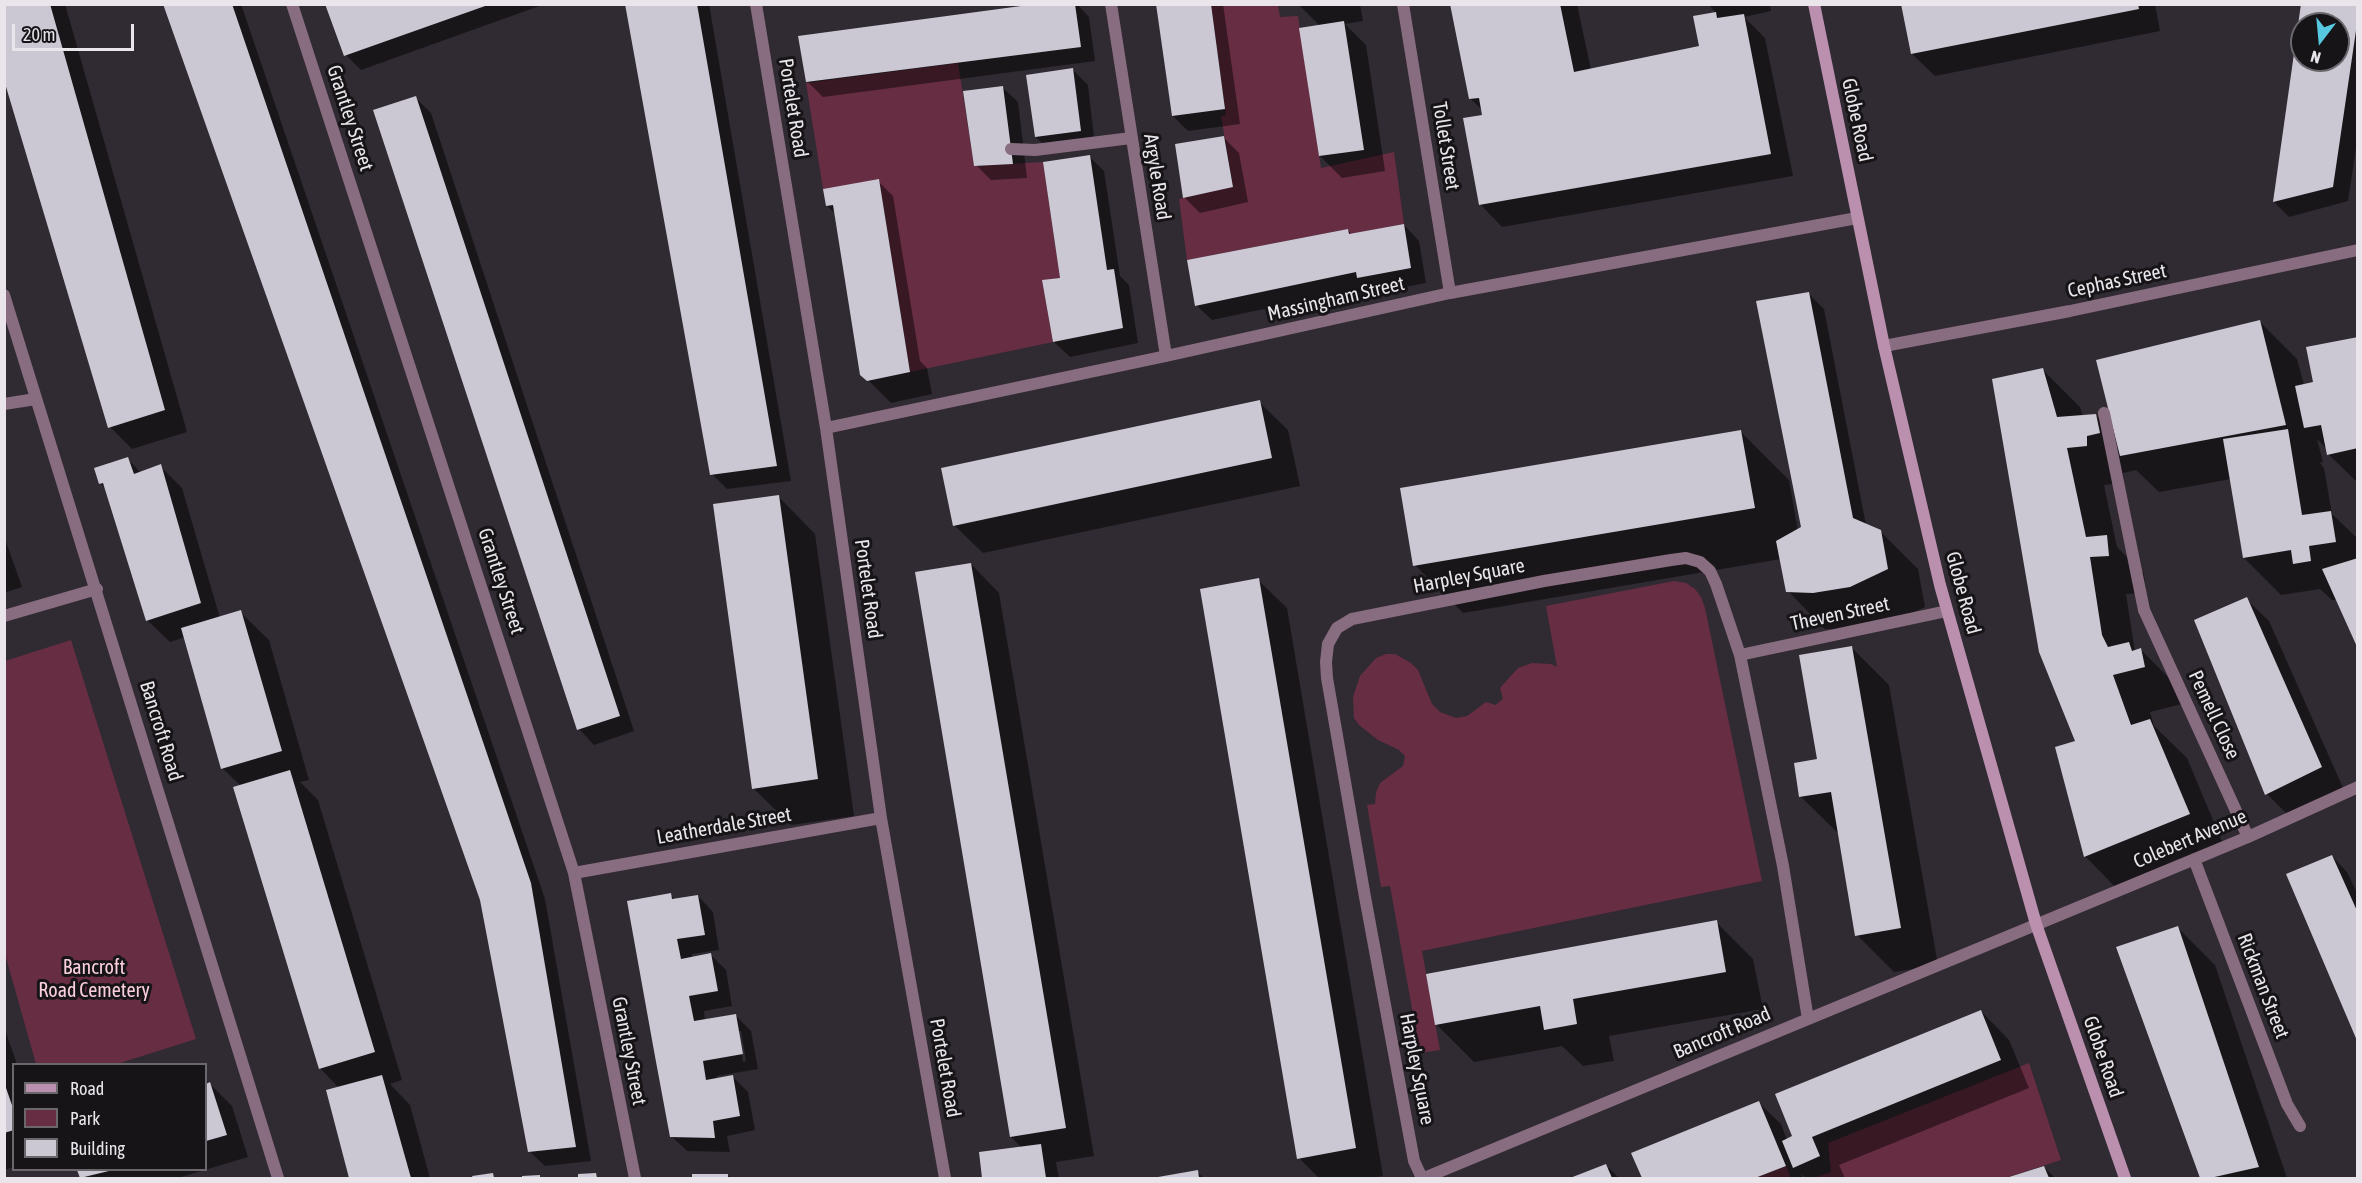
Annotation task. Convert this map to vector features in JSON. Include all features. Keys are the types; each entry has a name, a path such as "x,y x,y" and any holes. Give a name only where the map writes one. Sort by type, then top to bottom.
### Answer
{"main road":[{"name":"Globe Road","path":"1814,4 1884,346 1947,611 2036,924 2125,1179"}],"street":[{"name":"Grantley Street","path":"292,4 574,873 635,1179"},
{"name":"Portelet Road","path":"756,4 826,428 881,818 945,1179"},
{"name":"Argyle Road","path":"1111,4 1166,356"},
{"name":"Tollet Street","path":"1403,4 1450,293"},
{"path":"1011,149 1035,150 1131,138"},
{"name":"Massingham Street","path":"826,428 1450,293 1857,218"},
{"name":"Cephas Street","path":"1884,346 2070,311 2358,250"},
{"name":"Bancroft Road","path":"4,295 278,1179"},
{"path":"4,404 36,399"},
{"name":"Pemell Close","path":"2104,413 2144,609 2248,837"},
{"name":"Harpley Square","path":"1423,1179 1414,1161 1365,897 1328,678 1326,662 1328,645 1337,628 1352,619 1544,581 1686,558 1700,561 1710,572 1740,655 1783,866 1808,1019"},
{"path":"4,616 97,590"},
{"name":"Theven Street","path":"1740,655 1947,611"},
{"name":"Colebert Avenue","path":"2036,924 2248,837 2358,787"},
{"name":"Leatherdale Street","path":"574,873 881,818"},
{"name":"Rickman Street","path":"2194,859 2287,1104 2300,1126"},
{"name":"Bancroft Road","path":"1423,1179 2036,924"}],"green space":[{"path":"1211,5 1278,5 1280,17 1298,16 1321,168 1394,152 1404,224 1349,234 1348,229 1187,260 1179,199 1233,186 1221,116 1226,115"},
{"path":"958,63 974,166 1043,162 1060,278 1042,281 1053,342 910,372 879,180 823,189 806,83"},
{"path":"1674,581 1686,583 1695,589 1705,608 1762,881 1422,951 1440,1050 1420,1053 1390,886 1381,887 1367,805 1375,804 1376,792 1380,783 1403,766 1405,756 1399,750 1378,740 1354,718 1353,697 1360,676 1376,658 1386,654 1395,654 1418,670 1432,704 1440,712 1456,718 1467,716 1486,702 1496,705 1503,699 1500,688 1518,668 1532,663 1551,664 1557,667 1546,606"},
{"name":"Bancroft Road Cemetery","path":"71,640 196,1039 120,1063 36,1063 5,954 5,661"},
{"path":"2029,1063 2061,1160 2005,1178 1813,1178 1831,1172 1828,1143"},
{"path":"1786,1166 1791,1178 1755,1178"}],"building":[{"path":"4,4 50,4 165,410 108,428 4,80"},
{"path":"163,4 232,4 531,883 576,1147 528,1152 480,900"},
{"path":"325,4 487,4 488,5 344,56"},
{"path":"625,4 697,4 777,466 710,475"},
{"path":"1036,4 1075,4 1081,47 806,82 798,36"},
{"path":"1156,4 1211,4 1225,109 1172,116"},
{"path":"1450,4 1560,4 1574,72 1699,46 1693,16 1716,12 1717,18 1744,14 1771,154 1479,205 1463,118 1482,115 1479,98 1469,99"},
{"path":"1901,4 2138,4 2139,9 1911,54"},
{"path":"2301,4 2358,4 2350,71 2350,12 2300,12"},
{"path":"1344,21 1364,150 1319,156 1299,28"},
{"path":"1073,68 1081,131 1035,137 1026,75"},
{"path":"2291,72 2350,72 2333,187 2273,202"},
{"path":"1003,86 1013,164 974,166 963,91"},
{"path":"416,96 620,716 577,730 373,110"},
{"path":"1224,136 1233,187 1183,198 1175,144"},
{"path":"1090,155 1107,270 1114,269 1123,328 1053,342 1042,280 1060,278 1043,162"},
{"path":"879,179 910,372 867,381 860,375 833,205 826,206 823,189"},
{"path":"1404,224 1411,268 1357,278 1356,272 1195,306 1187,260 1348,229 1349,234"},
{"path":"1809,292 1853,518 1881,530 1888,569 1850,587 1813,593 1786,592 1776,541 1801,527 1756,301"},
{"path":"2260,320 2286,425 2120,456 2096,360"},
{"path":"2358,337 2358,448 2327,455 2321,425 2304,428 2295,386 2313,382 2306,347"},
{"path":"2043,368 2057,417 2096,414 2100,433 2087,436 2087,446 2067,448 2086,537 2107,535 2109,556 2090,557 2102,635 2108,647 2129,642 2132,651 2141,648 2145,667 2113,675 2131,725 2150,719 2190,814 2084,857 2055,747 2075,741 2039,652 1992,379"},
{"path":"1260,400 1272,458 953,526 941,468"},
{"path":"2288,429 2302,515 2331,511 2336,542 2309,546 2311,561 2293,564 2291,550 2243,558 2223,439"},
{"path":"1741,430 1755,508 1413,566 1400,488"},
{"path":"128,457 134,474 161,464 201,603 146,621 103,483 99,484 94,468"},
{"path":"779,495 818,779 752,789 713,504"},
{"path":"2358,558 2358,649 2322,569"},
{"path":"971,563 1066,1128 1010,1137 915,572"},
{"path":"1259,578 1356,1148 1297,1159 1200,589"},
{"path":"2247,597 2322,767 2265,795 2194,620"},
{"path":"241,610 282,751 221,769 181,628"},
{"path":"1852,646 1901,928 1855,936 1831,792 1799,797 1794,763 1817,759 1799,655"},
{"path":"290,770 375,1052 319,1069 233,787"},
{"path":"2332,855 2358,913 2358,1043 2286,874"},
{"path":"671,893 672,899 698,895 705,935 677,939 681,959 711,953 718,991 689,996 694,1021 736,1014 743,1054 703,1061 706,1080 733,1075 740,1116 713,1121 715,1138 670,1137 627,901"},
{"path":"1717,920 1726,972 1573,999 1577,1024 1544,1030 1540,1006 1435,1025 1426,974"},
{"path":"2178,926 2259,1167 2210,1178 2200,1178 2116,947"},
{"path":"1981,1010 2001,1060 1812,1137 1820,1156 1793,1168 1782,1141 1792,1136 1775,1094"},
{"path":"382,1075 411,1178 349,1178 326,1090"},
{"path":"210,1082 227,1135 207,1141 207,1084"},
{"path":"5,1085 12,1105 12,1131 4,1133"},
{"path":"1759,1101 1786,1166 1755,1178 1642,1178 1631,1153"},
{"path":"1041,1144 1046,1178 982,1178 979,1152"},
{"path":"1606,1164 1612,1178 1570,1178"},
{"path":"2044,1166 2049,1178 2006,1178"},
{"path":"1198,1170 1199,1178 1158,1178 1158,1177"},
{"path":"77,1171 109,1171 80,1178"},
{"path":"493,1173 494,1178 473,1178 472,1176"},
{"path":"596,1173 597,1178 578,1178 578,1174"},
{"path":"692,1174 728,1174 728,1178 692,1178"},
{"path":"540,1175 540,1178 522,1178 522,1176"}]}
